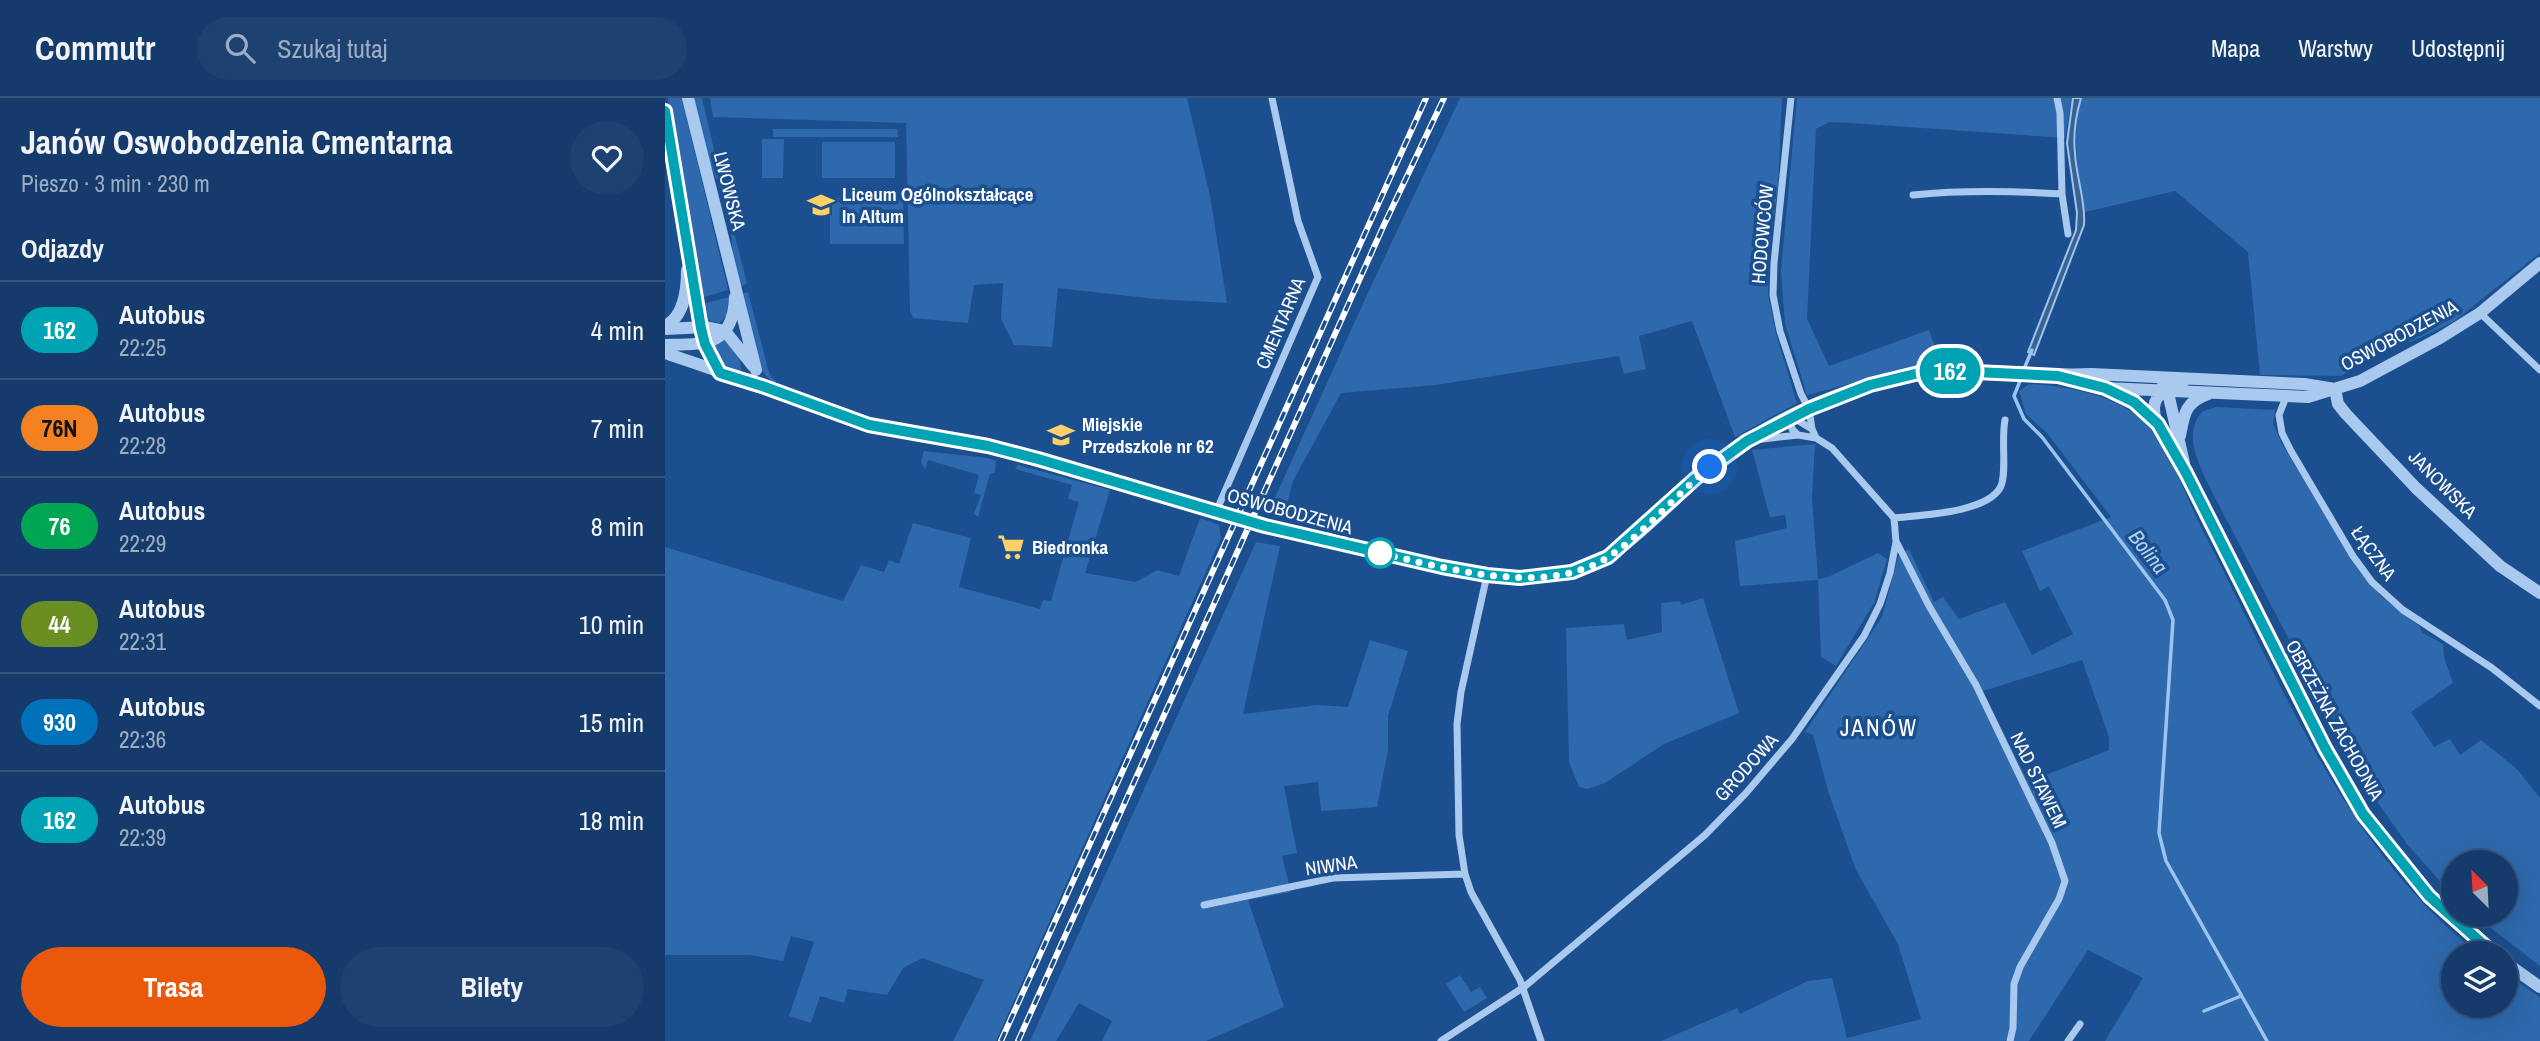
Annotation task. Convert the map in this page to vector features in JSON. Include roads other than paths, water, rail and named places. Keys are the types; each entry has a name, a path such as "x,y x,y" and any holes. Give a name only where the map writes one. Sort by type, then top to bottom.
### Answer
{"street":[{"name":"LWOWSKA","path":"688,98 755,370"},
{"name":"CMENTARNA","path":"1216,512 1318,277 1298,221 1272,98"},
{"name":"HODOWCÓW","path":"1791,98 1772,285 1780,331 1801,394 1809,409"},
{"path":"2057,98 2060,113 2062,194 2068,234"},
{"path":"665,111 701,328 705,344 720,373"},
{"path":"1913,195 2015,191 2062,194"},
{"path":"665,328 684,301 687,248"},
{"name":"OSWOBODZENIA","path":"2058,376 2105,388 2308,397 2360,381 2480,313 2540,263"},
{"name":"LWOWSKA","path":"725,331 734,311 735,293"},
{"path":"2480,313 2540,370"},
{"path":"665,328 725,331 755,370 762,386"},
{"path":"665,345 705,344 725,331"},
{"name":"OSWOBODZENIA","path":"665,354 869,425 999,449 1265,526 1341,545 1487,575 1520,578 1572,572 1601,561 1624,545 1705,471 1747,441 1809,409 1870,385 1919,373 1955,371 2058,376 2092,374 2304,384 2335,389"},
{"path":"2147,377 2160,384 2164,391 2158,396 2154,407 2158,424"},
{"name":"OSWOBODZENIA","path":"2164,391 2172,384 2190,379"},
{"name":"OSWOBODZENIA","path":"2105,388 2134,402 2158,424"},
{"name":"JANOWSKA","path":"2335,389 2338,404 2344,412 2416,488 2500,566 2540,593"},
{"name":"OBRZEŻNA ZACHODNIA","path":"2164,391 2169,397 2186,473"},
{"name":"OBRZEŻNA ZACHODNIA","path":"2179,440 2188,406 2197,398 2212,393"},
{"name":"ŁĄCZNA","path":"2286,397 2279,415 2282,433 2353,556 2372,582 2403,610 2492,668 2540,706"},
{"path":"1809,409 1816,438"},
{"path":"1798,435 1791,426 1792,417 1812,429"},
{"path":"1747,441 1798,435 1816,438 1832,448 1894,518 1968,507 1995,495 2001,485 2004,471 2001,450 2004,420"},
{"name":"OBRZEŻNA ZACHODNIA","path":"2158,424 2186,473 2319,736 2363,814 2429,896 2479,941"},
{"name":"GRODOWA","path":"1441,1041 1524,987 1705,835 1746,793 1792,739 1864,636 1883,594 1896,542 1894,518"},
{"name":"NAD STAWEM","path":"1896,542 1929,606 1976,685 2052,843 2065,881 2059,899 2019,967 2014,984 2010,1041"},
{"path":"1487,575 1461,692 1457,724 1459,835 1465,874 1471,892 1524,987 1541,1041"},
{"name":"NIWNA","path":"1204,905 1333,878 1465,874"},
{"path":"2518,971 2540,987"},
{"path":"2068,1041 2080,1024"}],"waterway":[{"name":"Bolina","path":"2024,369 2032,350"},
{"name":"Bolina","path":"2022,376 2014,396 2024,419 2042,437 2165,600 2173,620 2159,833 2166,861 2267,1041"},
{"path":"2204,1011 2241,996"}],"railway":[{"path":"1001,1041 1426,98"},
{"path":"1018,1041 1383,227 1444,98"}],"place":[{"name":"Liceum Ogólnokształcące In Altum","path":"821,205"},
{"name":"Miejskie Przedszkole nr 62","path":"1061,435"},
{"name":"Biedronka","path":"1011,547"}],"district":[{"name":"JANÓW","path":"1879,728"}]}
